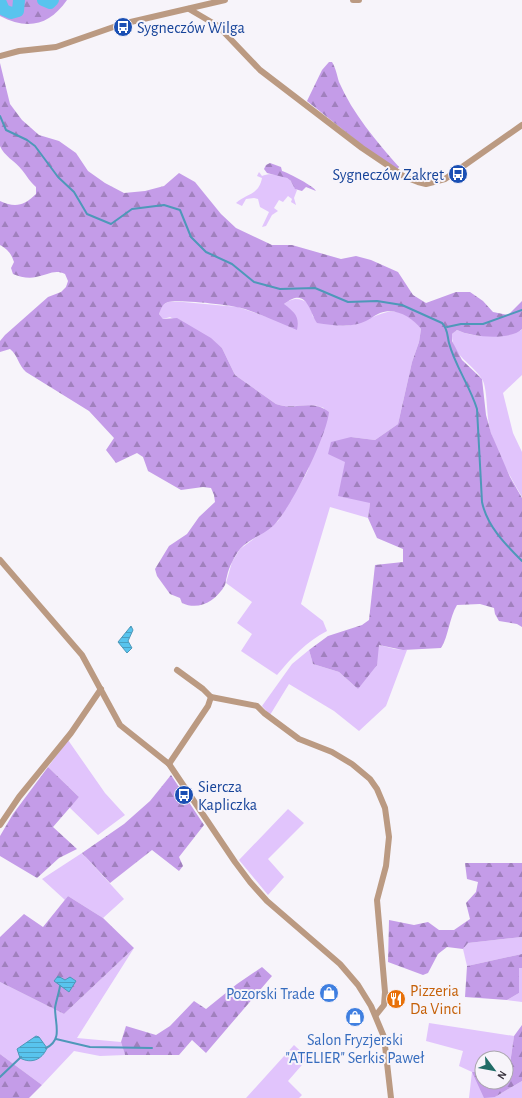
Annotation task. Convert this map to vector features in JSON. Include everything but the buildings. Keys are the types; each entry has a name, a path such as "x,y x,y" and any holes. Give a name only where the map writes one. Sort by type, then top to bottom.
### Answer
{"street":[{"path":"0,56 56,47 122,24 225,0"},
{"path":"353,0 359,0"},
{"path":"189,9 218,26 260,70 362,148 405,177 418,182 426,184 446,179 522,125"},
{"path":"0,560 15,579 70,640 82,656 120,725 169,764 250,882 267,900 340,964 358,985 376,1015 387,1049 391,1098"},
{"path":"177,670 203,689 211,697 257,706 264,713 299,738 332,752 352,764 370,779 377,789 385,808 390,837 386,866 377,900 385,992 384,1005 376,1015"},
{"path":"1,821 71,733 101,689"},
{"path":"169,764 208,706 211,697"}],"shaded area":[{"path":"259,172 262,176 273,174 282,176 292,182 297,190 294,198 296,205 291,202 292,199 288,196 283,202 279,200 274,208 278,211 272,215 266,226 262,227 269,212 260,207 258,199 246,199 242,206 236,203 258,188 262,178 257,176"},
{"path":"295,299 303,300 310,306 313,317 338,325 346,326 357,324 384,313 393,312 402,313 411,319 421,329 398,424 375,440 351,437 345,462 370,503 368,518 330,507 301,604 323,621 327,631 319,635 300,650 277,675 241,651 252,634 237,623 252,602 226,583 232,562 240,549 278,521 305,476 308,470 324,408 312,405 282,406 276,404 235,375 222,348 211,339 170,317 163,319 159,314 161,306 168,302 183,302 238,307 267,317 288,301"},
{"path":"522,329 522,375 503,393 513,433 522,452 522,497 505,466 489,427 484,383 478,373 458,353 455,348 452,334 457,330 473,335 488,336 520,331"},
{"path":"379,645 407,650 386,706 359,731 334,711 289,684 270,715 262,706 292,664 309,650 313,664 339,672 358,689"},
{"path":"68,740 105,793 125,815 98,835 69,807 79,797 48,767"},
{"path":"288,809 304,823 268,859 284,877 268,895 239,860"},
{"path":"82,853 124,899 103,918 68,896 65,900 42,879"},
{"path":"522,937 522,954 467,966 463,949 468,943"},
{"path":"134,948 77,1038 121,1042 125,1055 100,1056 74,1051 42,1085 0,1054 0,982 64,1014"},
{"path":"519,968 522,968 522,1002 507,1000 519,993"},
{"path":"429,1023 514,1036 512,1050 474,1050 474,1072 472,1072 459,1066 463,1051 426,1041"},
{"path":"294,1045 308,1058 288,1081 302,1095 299,1098 246,1098"},
{"path":"472,1072 474,1074 474,1090 489,1090 495,1097 507,1090 514,1090 514,1086 522,1081 522,1098 469,1098"}],"green space":[{"path":"0,0 67,0 60,9 45,20 28,24 19,23 0,16"},
{"path":"329,62 332,62 339,82 351,105 374,137 399,167 397,170 367,149 307,101 322,70"},
{"path":"0,63 10,104 22,120 39,135 59,141 76,153 88,171 105,183 124,193 145,191 164,186 179,173 195,182 221,214 236,228 272,245 292,245 341,259 356,256 371,260 398,272 413,295 426,303 456,292 470,292 483,301 493,312 508,315 522,301 522,329 516,333 490,337 457,330 452,334 452,341 462,360 482,379 486,415 491,433 510,477 522,498 522,627 517,624 499,621 495,614 494,608 480,604 457,605 441,648 403,650 379,645 377,665 358,689 339,672 313,664 309,650 328,636 362,625 369,620 375,565 403,562 403,549 377,538 368,518 370,503 338,496 345,462 328,454 331,442 351,437 375,440 398,424 421,329 403,314 391,311 380,313 355,325 339,326 317,323 306,302 298,298 292,299 284,304 291,309 297,318 297,330 265,316 239,307 174,301 166,303 161,309 159,314 163,319 177,318 211,338 222,348 235,375 276,404 283,406 310,405 323,408 329,412 322,438 307,472 289,505 273,526 240,549 230,566 225,585 217,596 206,603 195,606 182,603 180,598 170,594 157,576 155,569 169,546 187,534 199,517 215,502 211,488 203,487 181,490 148,471 143,457 137,453 116,463 106,450 114,438 89,411 26,372 13,351 10,349 0,352 0,341 5,335 48,297 61,292 66,287 68,281 65,274 58,272 30,278 13,274 11,268 14,262 13,259 9,252 0,245 0,201 10,205 19,205 36,194 36,187 19,167 4,153 0,146"},
{"path":"270,163 281,167 282,171 301,180 316,191 306,187 302,191 295,189 291,181 287,178 267,173 264,169 266,165"},
{"path":"48,767 79,797 53,827 77,849 59,858 37,878 0,856 0,836 13,814"},
{"path":"171,775 204,825 179,857 183,866 179,871 152,850 110,883 82,853 124,824 150,801"},
{"path":"465,863 522,863 522,937 468,943 463,949 447,947 438,954 428,973 423,975 388,962 389,920 414,925 428,922 439,930 454,930 470,919 466,903 476,892 478,882 467,879"},
{"path":"68,896 103,918 134,948 64,1014 0,982 0,937 24,914 43,927"},
{"path":"522,954 522,968 519,968 519,993 507,1000 465,997 467,966"},
{"path":"262,967 272,976 206,1053 192,1040 179,1055 125,1055 121,1042 126,1026 156,1035 170,1026 194,1001 206,1009 237,984"},
{"path":"522,1025 522,1081 514,1086 514,1050 512,1050 514,1036"},
{"path":"0,1054 42,1085 29,1098 0,1098"},
{"path":"480,1090 507,1090 495,1097 484,1098"}],"water":[{"path":"131,626 133,630 128,641 132,648 127,653 118,642"},
{"path":"58,976 65,980 70,977 76,981 69,992 54,981"},
{"path":"36,1036 39,1037 47,1048 45,1052 39,1058 32,1061 20,1058 17,1049"}],"waterway":[{"path":"0,1 4,10 11,13 18,11 19,0"},
{"path":"43,0 50,3 53,0"},
{"path":"0,116 6,130 27,140 35,146 58,177 74,192 87,214 111,224 132,209 164,205 180,210 191,237 206,252 232,264 254,282 280,289 315,288 348,302 377,301 402,305 442,323 446,330 455,360 471,392 477,409 482,502 484,511 492,527 522,561"},
{"path":"447,327 461,324 483,324 522,310"},
{"path":"46,1048 55,1041 57,1031 55,1008 60,986"},
{"path":"56,1039 90,1047 152,1048"},
{"path":"0,1077 21,1057"}],"place":[{"name":"Sygneczów Wilga","path":"123,27"},
{"name":"Sygneczów Zakręt","path":"458,174"},
{"name":"Siercza Kapliczka","path":"184,795"},
{"name":"Pozorski Trade","path":"329,993"},
{"name":"Pizzeria Da Vinci","path":"396,999"},
{"name":"Salon Fryzjerski \"ATELIER\" Serkis Paweł","path":"355,1017"}]}
